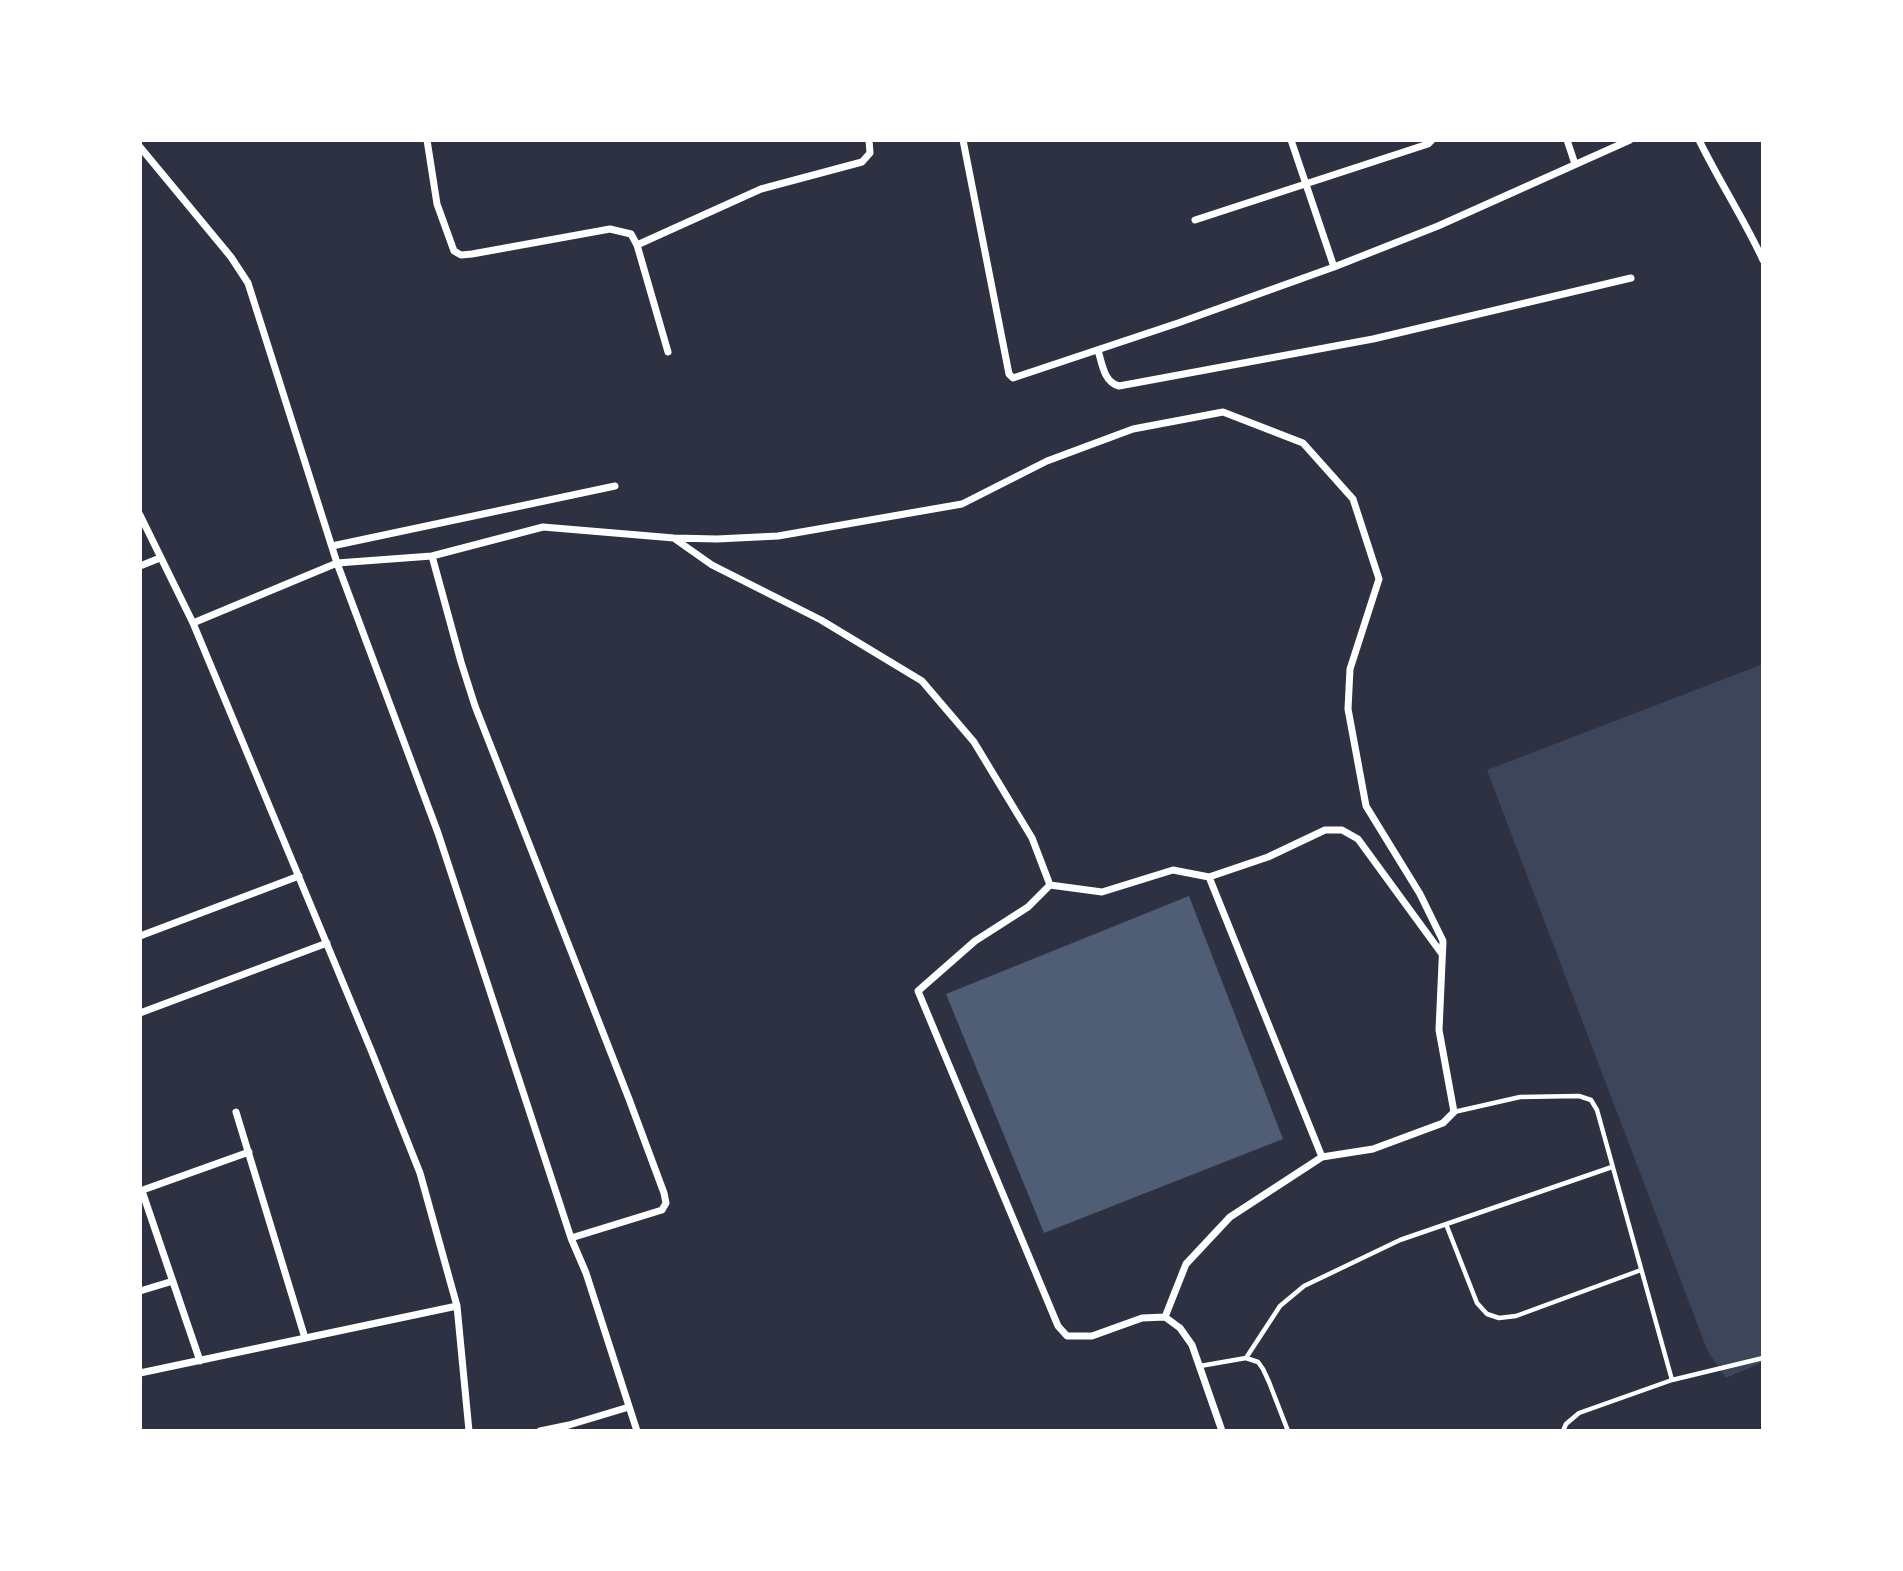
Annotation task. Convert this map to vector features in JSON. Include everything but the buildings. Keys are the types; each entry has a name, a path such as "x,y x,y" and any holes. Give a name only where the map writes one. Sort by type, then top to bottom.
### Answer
{"street":[{"path":"427,140 437,204 454,251 461,255 610,229 631,234 637,245 668,352"},
{"path":"637,245 761,189 862,162 870,153 869,140"},
{"path":"963,140 1009,374 1013,378 1334,267 1438,226 1630,140"},
{"path":"1291,140 1334,267"},
{"path":"1195,220 1428,144 1432,140"},
{"path":"1567,140 1575,164"},
{"path":"1699,140 1763,260"},
{"path":"140,148 231,257 248,283 337,564 438,833 637,1431"},
{"path":"1098,350 1106,377 1112,384 1119,386 1385,336 1631,278"},
{"path":"193,624 337,564 432,556 543,527 718,540 778,536 962,504 1046,461 1133,429 1223,412 1303,443 1353,499 1379,579 1350,669 1348,709 1366,806 1420,894 1443,941 1439,1030 1454,1112 1443,1123 1373,1149 1322,1157 1230,1217 1185,1264 1165,1317"},
{"path":"332,546 615,486"},
{"path":"140,514 193,624 420,1173 457,1306 469,1431"},
{"path":"674,538 712,565 821,620 922,681 974,742 1032,838 1050,885"},
{"path":"432,556 475,706 664,1193 666,1203 662,1210 571,1238"},
{"path":"140,566 160,558"},
{"path":"1050,885 1102,892 1173,870 1209,877 1268,857 1325,830 1342,830 1358,839 1442,954"},
{"path":"140,936 299,876"},
{"path":"1209,877 1322,1157"},
{"path":"1050,885 1028,907 975,941 918,991 1058,1326 1068,1336 1092,1336 1142,1318 1165,1317 1180,1328 1192,1345 1222,1431"},
{"path":"140,1013 327,943"},
{"path":"236,1112 305,1338"},
{"path":"200,1361 141,1191 249,1152"},
{"path":"140,1291 173,1281"},
{"path":"140,1373 457,1306"},
{"path":"540,1431 629,1407"}],"lane":[{"path":"1454,1112 1520,1097 1579,1096 1591,1100 1597,1110 1672,1380"},
{"path":"1246,1358 1280,1306 1304,1286 1399,1240 1612,1167"},
{"path":"1446,1224 1477,1303 1487,1314 1499,1318 1516,1316 1641,1270"},
{"path":"1199,1366 1246,1358 1258,1362 1288,1431"},
{"path":"1563,1431 1566,1424 1579,1413 1672,1380 1763,1358"}],"shaded area":[{"path":"1763,664 1763,1362 1726,1378 1708,1352 1487,770"},
{"path":"1189,896 1283,1139 1044,1233 946,994"}]}
